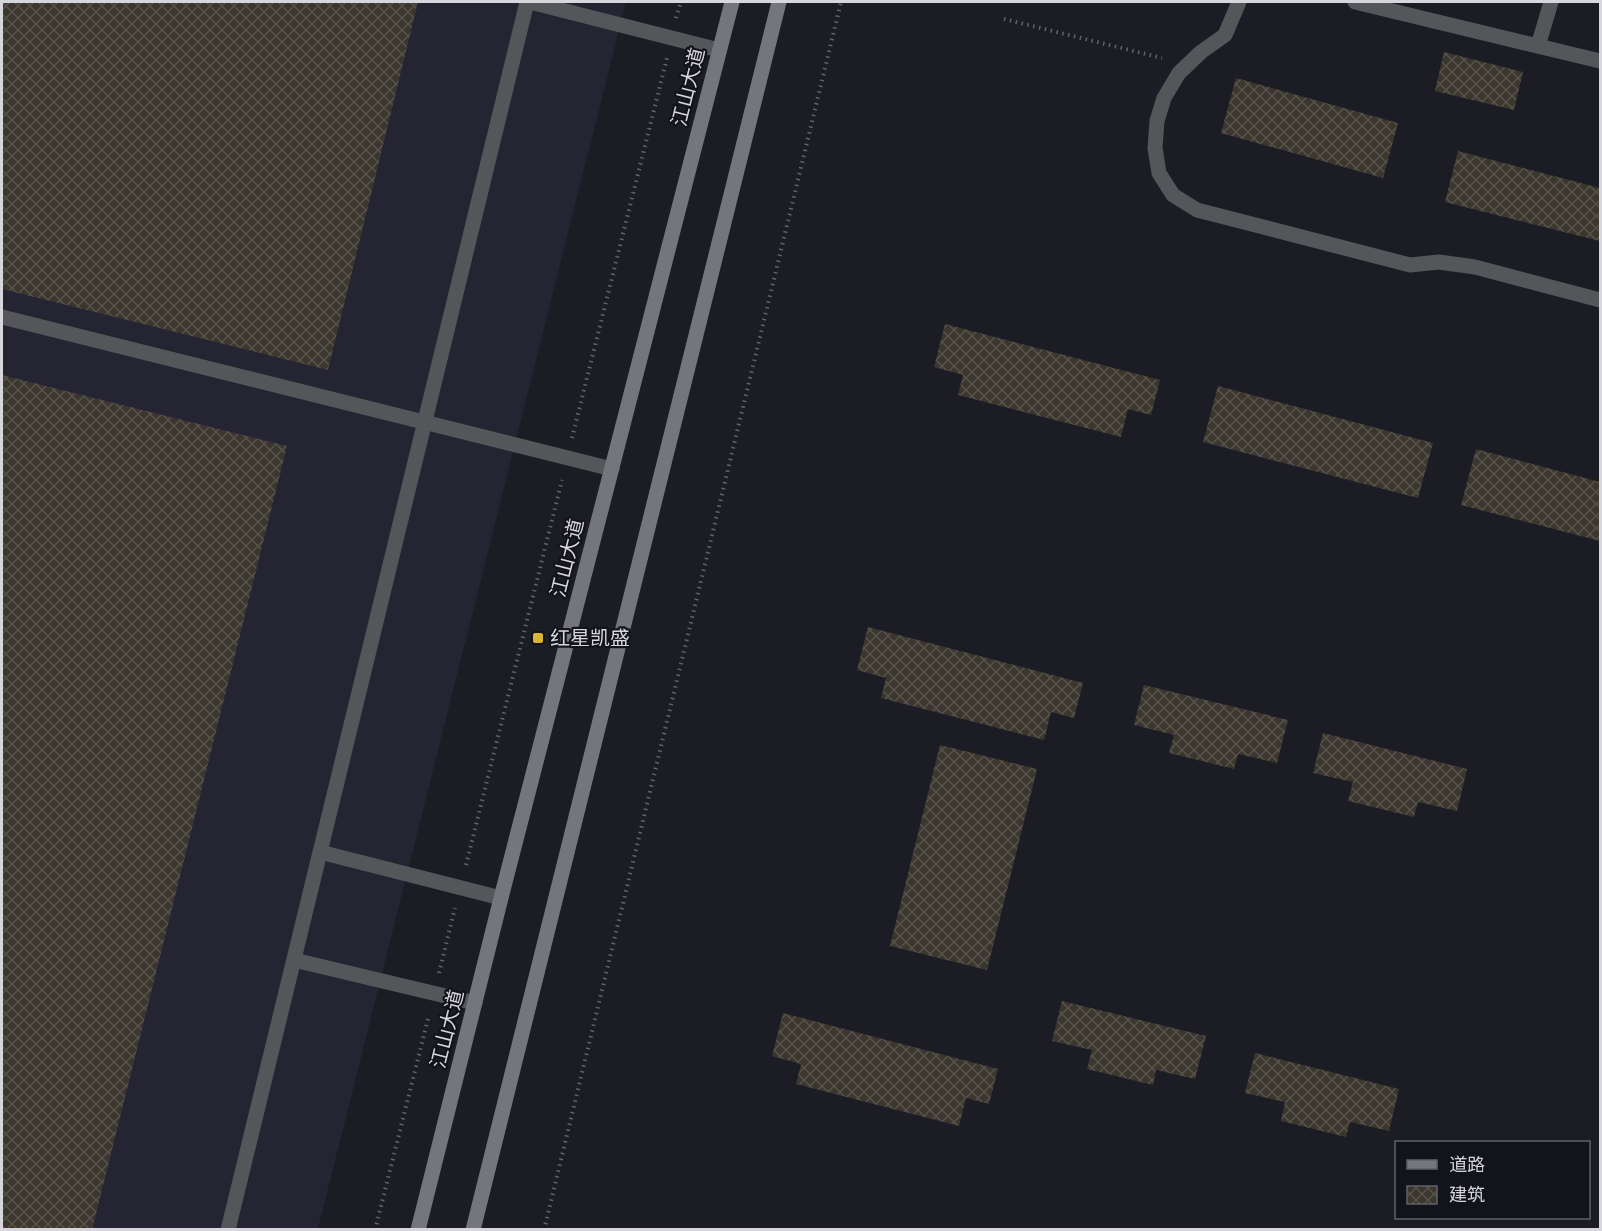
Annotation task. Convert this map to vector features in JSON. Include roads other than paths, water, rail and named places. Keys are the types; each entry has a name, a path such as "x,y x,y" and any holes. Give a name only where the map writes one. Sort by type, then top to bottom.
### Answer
{"main road":[{"name":"江山大道","path":"418,1230 501,898 732,2"},
{"path":"473,1230 779,2"}],"lane":[{"path":"228,1230 529,2 719,50"},
{"path":"1239,2 1225,35 1188,64 1164,98 1157,121 1155,147 1159,173 1173,195 1197,210 1410,265 1439,262 1475,267 1600,300"},
{"path":"1354,2 1600,61"},
{"path":"1538,46 1551,2"},
{"path":"2,317 612,470"},
{"path":"320,852 501,898"},
{"path":"294,960 476,1003"}],"place":[{"name":"红星凯盛","path":"538,638"}]}
